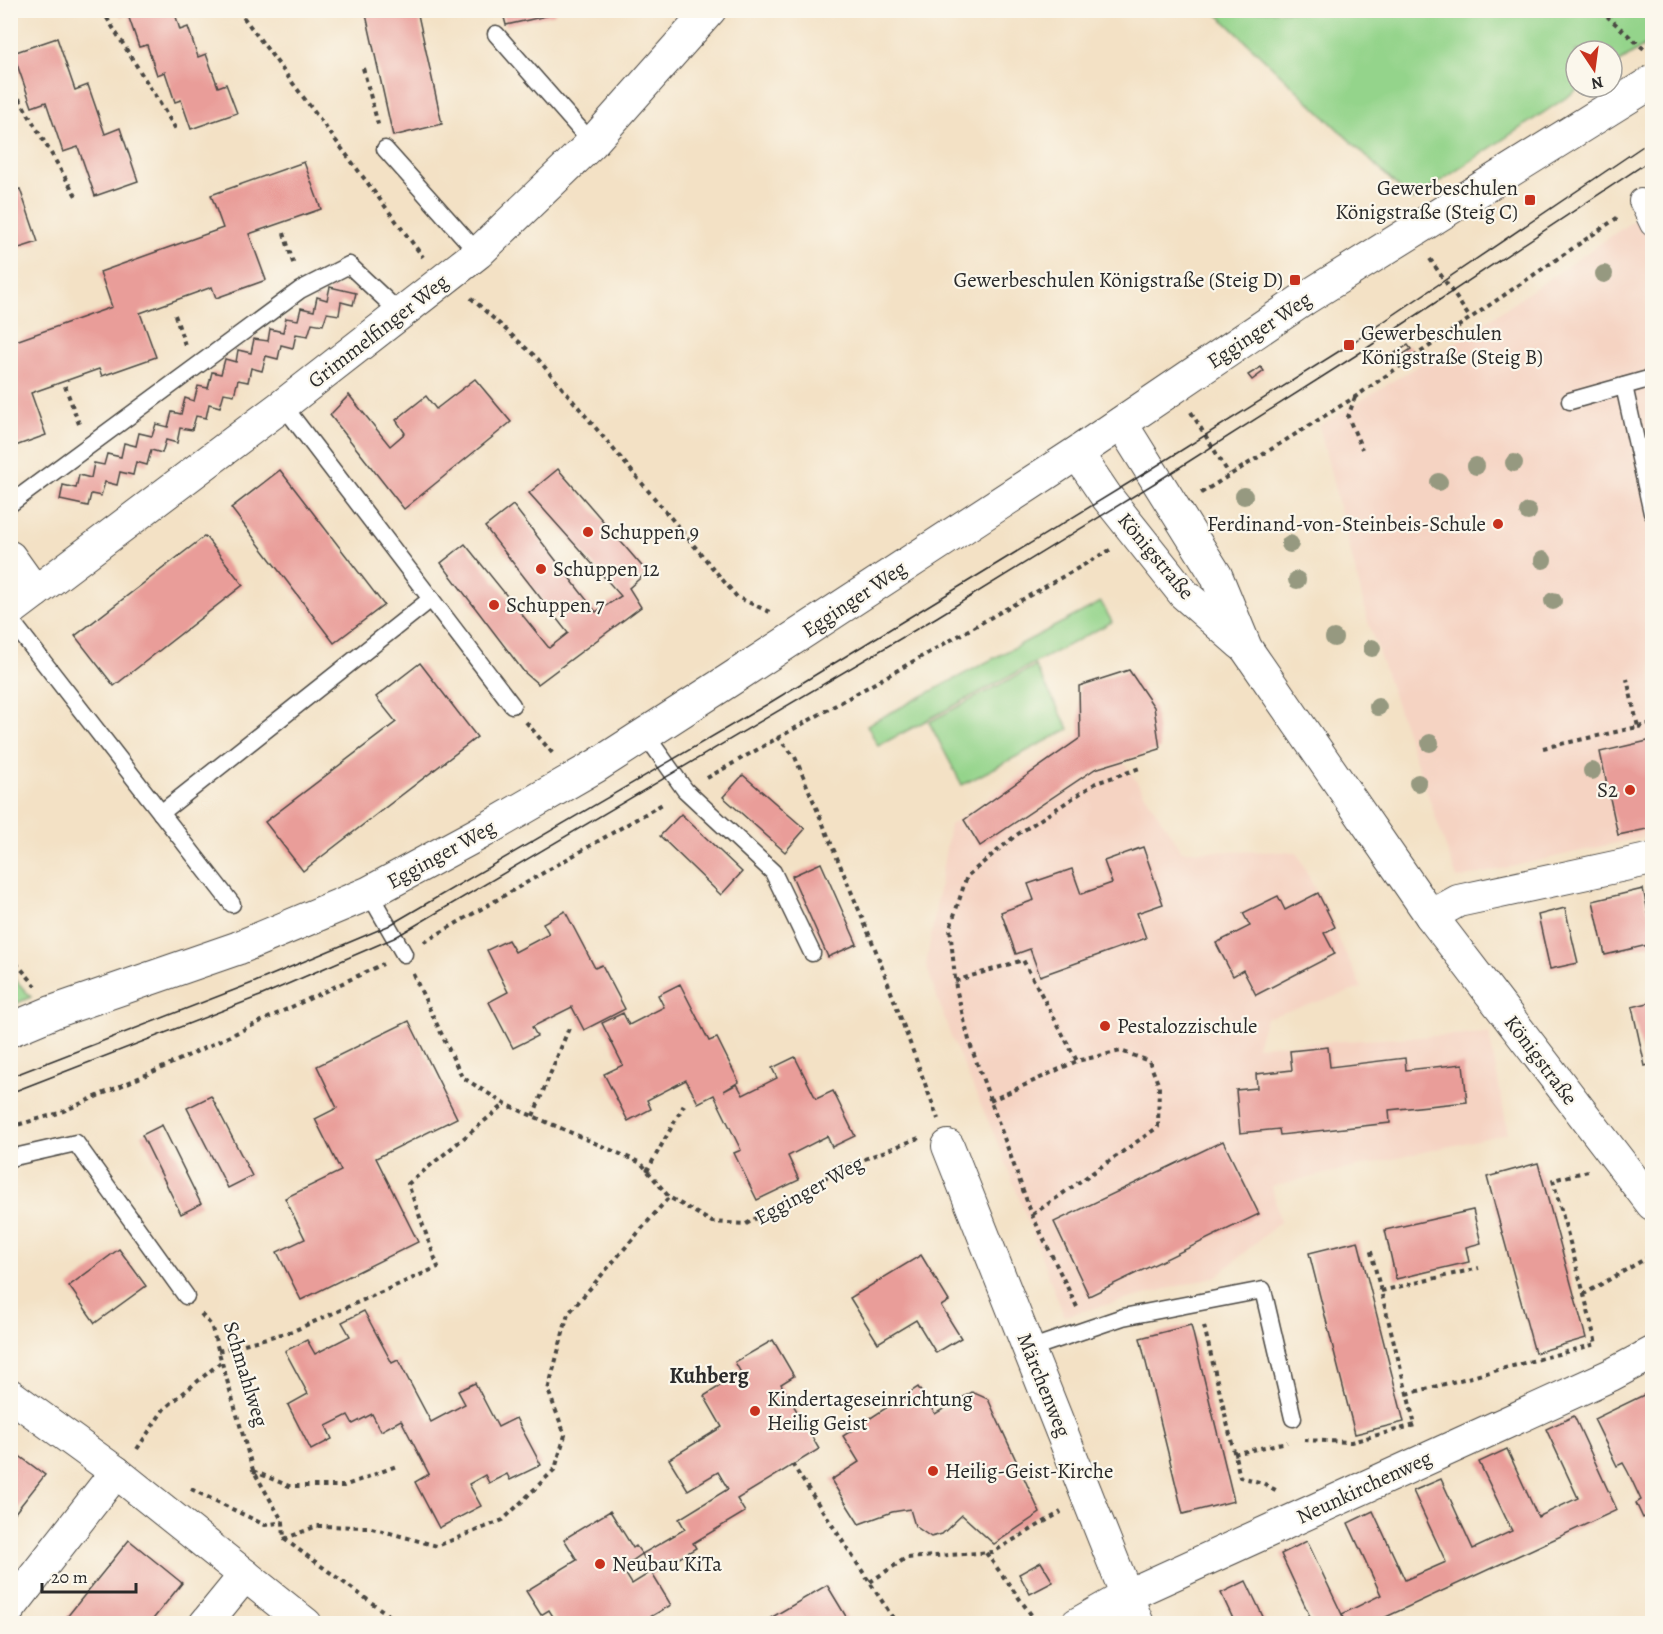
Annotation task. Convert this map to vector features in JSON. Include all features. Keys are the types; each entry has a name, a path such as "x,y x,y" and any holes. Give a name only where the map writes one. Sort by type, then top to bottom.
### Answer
{"street":[{"name":"Grimmelfinger Weg","path":"10,611 401,315 478,253 592,143 710,10"},
{"name":"Egginger Weg","path":"10,1030 53,1012 238,948 369,894 573,779 1077,453 1304,299 1653,82"},
{"path":"1641,201 1653,224"},
{"name":"Königstraße","path":"1121,423 1216,575 1246,648 1431,916 1653,1204"},
{"name":"Königstraße","path":"1077,453 1106,496 1184,594 1246,648"},
{"path":"10,557 35,592"},
{"path":"1431,916 1458,901 1653,859"},
{"name":"Märchenweg","path":"948,1146 1133,1609"},
{"name":"Neunkirchenweg","path":"1077,1623 1133,1609 1653,1353"},
{"path":"10,1395 116,1472 306,1623"},
{"path":"10,1608 116,1472"},
{"path":"205,1623 245,1575"}],"lane":[{"path":"496,34 592,143"},
{"path":"384,149 478,253"},
{"path":"10,504 300,290 349,265 401,315"},
{"path":"1570,401 1653,378"},
{"path":"1624,386 1653,513"},
{"path":"283,405 512,705"},
{"path":"161,813 431,599"},
{"path":"10,619 232,904"},
{"path":"645,734 685,790 773,872 812,953"},
{"path":"369,894 404,954"},
{"path":"10,1158 76,1143 186,1296"},
{"path":"1029,1349 1123,1317 1263,1290 1293,1418"}],"path":[{"path":"102,10 177,130"},
{"path":"238,10 442,282 478,302 538,359 737,597 769,611 802,633"},
{"path":"1600,10 1653,56"},
{"path":"363,68 384,149"},
{"path":"10,83 76,196"},
{"path":"1175,510 1354,397 1641,201"},
{"path":"1412,232 1470,318"},
{"path":"284,233 300,290"},
{"path":"65,386 87,448"},
{"path":"1175,386 1229,474"},
{"path":"1354,397 1348,417 1362,449"},
{"path":"10,1127 59,1113 145,1076 404,954 777,737 1138,535"},
{"path":"1627,679 1638,727"},
{"path":"512,705 573,779"},
{"path":"1543,748 1653,724"},
{"path":"777,737 795,757 818,810 876,951 948,1146"},
{"path":"1077,1333 1080,1314 1032,1215 970,1044 955,981 950,928 967,876 1015,836 1096,783 1140,768"},
{"name":"Egginger Weg","path":"404,954 462,1077 505,1104 640,1163 669,1197 712,1222 746,1224 844,1167 916,1139"},
{"path":"10,956 38,989"},
{"path":"955,981 1023,960 1077,1061"},
{"path":"533,1116 569,1028"},
{"path":"990,1101 1077,1061 1121,1051 1149,1061 1159,1086 1158,1127 1032,1215"},
{"path":"218,1351 293,1331 438,1267 408,1184 505,1104"},
{"path":"647,1171 684,1105"},
{"path":"1407,1395 1596,1344 1553,1180 1621,1163"},
{"path":"284,1539 317,1526 368,1527 436,1546 503,1520 555,1469 565,1435 548,1390 568,1314 669,1197"},
{"path":"1234,1454 1297,1439 1351,1442 1415,1425 1371,1248"},
{"path":"1584,1294 1653,1255"},
{"path":"1381,1291 1479,1268"},
{"name":"Schmahlweg","path":"186,1296 211,1325 253,1470 283,1522 284,1539"},
{"path":"1199,1302 1240,1477"},
{"path":"116,1472 130,1459 164,1409 221,1362"},
{"path":"792,1464 897,1623"},
{"path":"253,1470 289,1485 344,1486 399,1465"},
{"path":"182,1484 265,1525 283,1522"},
{"path":"870,1582 906,1558 993,1552 1088,1496"},
{"path":"284,1539 401,1623"},
{"path":"986,1553 1038,1623"},
{"path":"544,1623 548,1621 549,1623"}],"shaded area":[{"name":"Ferdinand-von-Steinbeis-Schule","path":"1652,208 1652,835 1457,879 1368,622 1319,426 1455,343"},
{"name":"Pestalozzischule","path":"1096,720 1182,851 1297,852 1362,988 1266,1018 1257,1046 1489,1033 1508,1133 1272,1186 1280,1222 1217,1276 1064,1316 1000,1148 951,1037 926,965 950,825"}],"green space":[{"path":"1214,11 1652,11 1652,41 1624,59 1624,39 1564,39 1564,99 1412,200"},
{"path":"1101,602 1112,622 878,746 867,725"},
{"path":"1035,666 1069,729 962,785 929,722"},
{"path":"10,974 31,997 11,1006 10,1006"}],"building":[{"path":"118,10 174,10 180,30 188,27 198,57 206,54 218,87 226,84 237,113 191,129 181,100 175,102 165,72 157,75 147,45 139,47 128,15 121,17"},
{"path":"365,10 417,10 442,124 393,136"},
{"path":"502,10 554,10 555,14 506,25"},
{"path":"57,38 75,90 88,85 105,134 120,128 138,181 95,196 78,147 63,152 46,102 32,107 13,53"},
{"path":"304,162 321,209 249,234 266,280 216,298 212,287 140,313 156,357 102,376 99,369 31,393 46,435 10,448 10,343 112,307 100,272 223,228 211,195"},
{"path":"20,189 38,242 10,251 10,192"},
{"path":"330,287 356,293 353,305 341,302 339,315 327,313 323,325 312,323 308,336 296,334 293,348 281,345 278,359 266,356 262,371 251,368 248,382 238,380 234,395 224,393 220,407 209,404 206,418 196,416 192,430 180,428 177,443 166,440 162,453 151,450 147,465 136,462 133,475 120,472 117,485 105,482 101,496 91,494 88,506 60,500 63,485 76,488 79,475 91,478 94,463 104,465 107,454 121,457 124,443 136,446 139,433 152,436 156,424 168,427 172,412 181,414 185,398 194,401 198,386 208,388 212,372 221,374 225,359 236,362 238,350 251,353 254,339 268,341 270,329 283,332 286,318 298,320 301,308 314,311 317,297 327,300"},
{"path":"1408,345 1411,349 1399,357 1395,353"},
{"path":"1261,367 1264,371 1252,380 1248,375"},
{"path":"475,379 511,422 404,509 330,415 349,395 390,446 405,433 396,420 426,396 436,409"},
{"path":"558,469 647,572 629,588 641,607 538,684 524,672 441,563 465,544 549,648 568,633 485,527 513,505 596,612 621,596 529,493"},
{"path":"280,470 384,605 334,643 231,508"},
{"path":"205,536 243,585 114,686 75,636"},
{"path":"420,663 477,737 303,871 265,822 396,722 376,697"},
{"path":"1129,670 1154,707 1160,749 1095,769 980,846 964,820 1080,738 1079,686"},
{"name":"S2","path":"1652,740 1652,828 1618,835 1600,752"},
{"path":"743,775 805,829 785,852 723,797"},
{"path":"681,814 742,872 721,895 660,836"},
{"path":"1143,847 1163,904 1137,913 1146,938 1040,976 1030,949 1016,954 1001,912 1034,900 1028,884 1072,869 1081,894 1112,883 1104,861"},
{"path":"821,863 857,944 828,957 792,876"},
{"path":"1643,889 1652,929 1652,944 1605,955 1593,901"},
{"path":"1318,893 1335,927 1324,933 1335,954 1256,995 1243,970 1233,976 1216,943 1250,926 1243,913 1278,896 1285,910"},
{"path":"1565,908 1578,963 1550,969 1538,915"},
{"path":"565,911 595,968 602,965 625,1009 584,1030 572,1007 532,1027 537,1036 513,1048 489,1002 508,992 487,950 508,940 515,952 549,934 543,923"},
{"path":"680,984 709,1041 717,1038 739,1082 724,1091 737,1084 743,1095 777,1078 772,1068 795,1057 816,1099 833,1091 855,1136 832,1147 827,1136 788,1156 799,1180 757,1200 734,1153 741,1150 714,1095 698,1103 686,1080 647,1100 651,1109 628,1121 604,1074 623,1065 602,1023 623,1013 629,1025 664,1007 658,995"},
{"path":"1652,1002 1652,1064 1645,1066 1632,1007"},
{"path":"409,1021 457,1118 376,1158 418,1242 301,1300 277,1252 305,1239 285,1198 341,1171 315,1119 337,1108 317,1066"},
{"path":"1328,1047 1330,1067 1405,1058 1406,1070 1463,1064 1467,1102 1389,1110 1390,1123 1280,1135 1279,1129 1240,1133 1236,1090 1257,1088 1256,1074 1292,1070 1290,1051"},
{"path":"211,1096 252,1176 228,1188 187,1108"},
{"path":"162,1125 201,1204 181,1214 142,1135"},
{"path":"1223,1141 1259,1214 1089,1296 1054,1222"},
{"path":"1538,1163 1586,1338 1535,1353 1487,1177"},
{"path":"1473,1210 1481,1243 1466,1247 1469,1262 1396,1279 1385,1230"},
{"path":"1358,1241 1404,1422 1355,1434 1309,1253"},
{"path":"119,1249 146,1286 95,1323 69,1286"},
{"path":"921,1255 949,1301 941,1306 961,1338 936,1353 916,1320 878,1343 850,1298"},
{"path":"364,1311 392,1363 398,1360 431,1422 465,1404 458,1391 475,1383 498,1427 516,1418 541,1465 510,1480 507,1474 489,1483 485,1475 469,1484 481,1506 439,1528 415,1482 429,1474 401,1420 381,1431 372,1414 353,1424 348,1415 326,1426 332,1439 311,1450 288,1405 308,1394 285,1351 307,1340 315,1354 350,1336 342,1322"},
{"path":"1191,1325 1234,1501 1183,1514 1140,1338"},
{"name":"Kindertageseinrichtung Heilig Geist","path":"773,1340 794,1376 781,1384 819,1449 737,1499 745,1512 693,1543 696,1548 653,1574 642,1554 685,1529 679,1519 728,1489 718,1472 688,1490 669,1459 722,1427 704,1396 741,1373 735,1362"},
{"name":"Heilig-Geist-Kirche","path":"918,1387 935,1414 972,1392 988,1399 1040,1513 994,1544 962,1515 942,1534 931,1537 915,1526 910,1509 892,1512 859,1524 831,1480 859,1462 843,1436"},
{"path":"1652,1391 1652,1513 1643,1518 1636,1503 1641,1500 1628,1472 1623,1463 1617,1466 1594,1419"},
{"path":"1574,1416 1617,1510 1373,1623 1347,1623 1342,1614 1381,1595 1348,1523 1373,1511 1405,1580 1446,1562 1413,1491 1441,1479 1473,1549 1512,1531 1479,1462 1507,1449 1538,1517 1578,1498 1546,1429"},
{"path":"10,1449 45,1475 10,1519"},
{"name":"Neubau KiTa","path":"610,1511 633,1548 636,1546 642,1554 622,1568 632,1584 651,1572 671,1605 640,1623 557,1623 549,1610 541,1615 526,1591 577,1560 564,1539"},
{"path":"129,1540 182,1583 150,1623 62,1623"},
{"path":"1307,1541 1346,1623 1313,1623 1281,1554"},
{"path":"1041,1562 1053,1582 1030,1594 1019,1574"},
{"path":"1246,1581 1266,1623 1235,1623 1221,1593"},
{"path":"827,1585 850,1623 762,1623"}],"tram line":[{"path":"10,1077 255,982 388,926 766,705 1150,470 1349,345 1652,140"},
{"path":"10,1093 260,996 394,938 937,617 1158,481 1355,356 1652,159"}],"place":[{"name":"Gewerbeschulen Königstraße (Steig C)","path":"1530,200"},
{"name":"Gewerbeschulen Königstraße (Steig D)","path":"1295,280"},
{"name":"Gewerbeschulen Königstraße (Steig B)","path":"1349,345"},
{"name":"Ferdinand-von-Steinbeis-Schule","path":"1498,524"},
{"name":"Schuppen 9","path":"588,532"},
{"name":"Schuppen 12","path":"541,569"},
{"name":"Schuppen 7","path":"494,605"},
{"name":"S2","path":"1630,790"},
{"name":"Pestalozzischule","path":"1105,1026"},
{"name":"Kindertageseinrichtung Heilig Geist","path":"755,1411"},
{"name":"Heilig-Geist-Kirche","path":"933,1471"},
{"name":"Neubau KiTa","path":"600,1564"}],"district":[{"name":"Kuhberg","path":"709,1375"}]}
